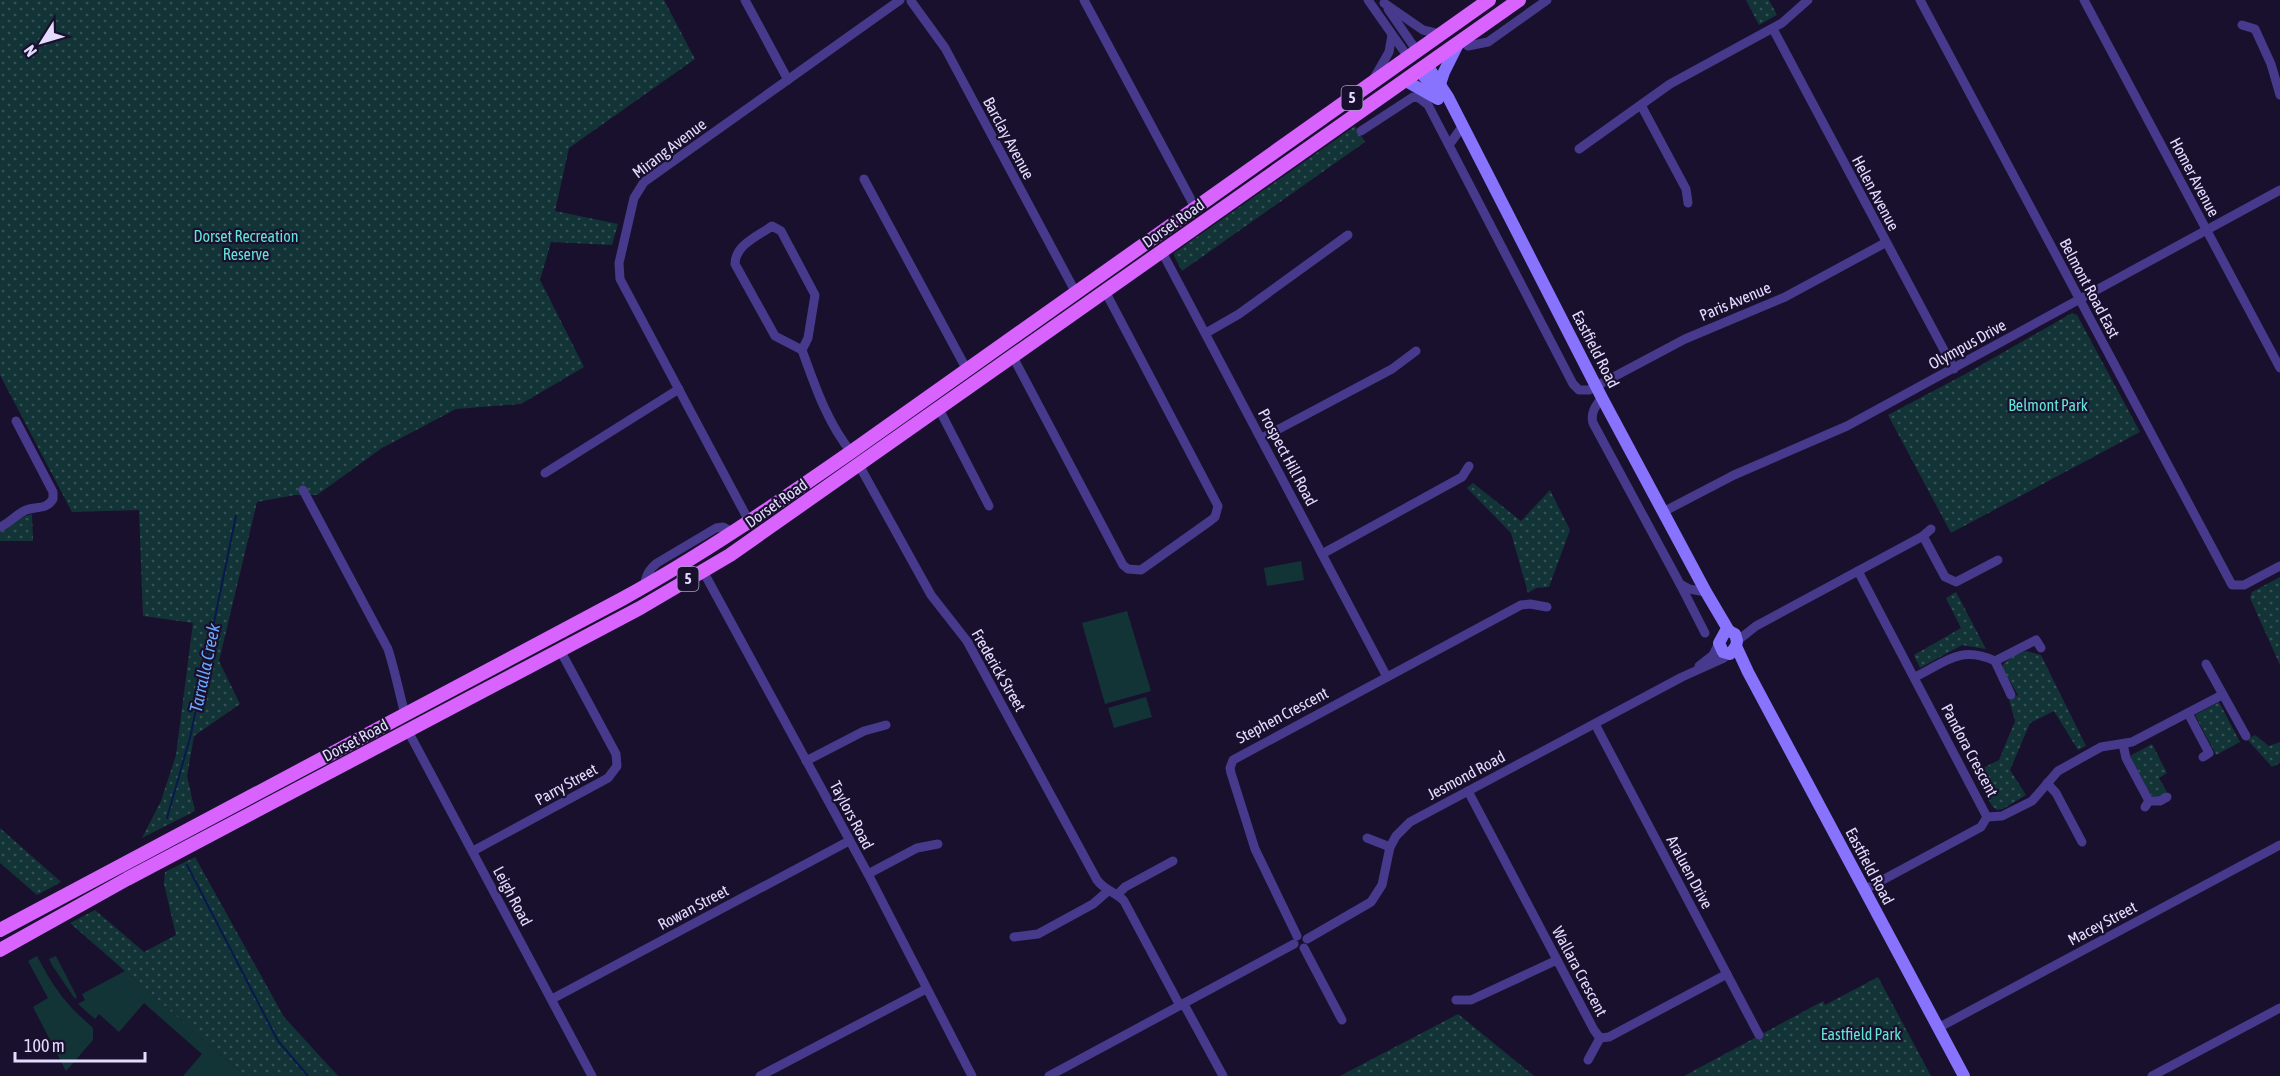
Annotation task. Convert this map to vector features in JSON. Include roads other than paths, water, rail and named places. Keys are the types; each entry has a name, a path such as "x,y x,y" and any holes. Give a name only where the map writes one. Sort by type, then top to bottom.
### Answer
{"main road":[{"name":"Dorset Road","path":"0,930 695,558 851,452 1489,0"},
{"name":"Dorset Road","path":"0,950 127,879 560,650 703,571 775,525 1519,0"},
{"path":"1440,84 1460,41"},
{"name":"Eastfield Road","path":"1413,54 1459,122"},
{"name":"Eastfield Road","path":"1423,68 1440,84 1602,398 1707,593 1729,643 1748,672 1964,1076"},
{"path":"1406,81 1446,105"},
{"path":"1196,209 1205,222"},
{"path":"1004,344 1012,357"},
{"path":"851,452 860,465"},
{"path":"695,558 703,571"},
{"path":"405,714 408,731"},
{"path":"266,788 273,801"},
{"path":"120,865 127,879"}],"street":[{"path":"745,0 788,80"},
{"path":"901,0 911,0"},
{"name":"Mirang Avenue","path":"750,522 622,284 619,263 636,192 644,182 901,0"},
{"name":"Barclay Avenue","path":"911,0 945,48 1076,293"},
{"path":"1084,0 1196,209"},
{"path":"1368,0 1392,35 1413,54"},
{"path":"1460,41 1468,46 1488,42 1547,0"},
{"path":"1579,149 1683,76 1773,29 1808,0"},
{"name":"Belmont Road East","path":"1920,0 2232,585 2236,587 2244,585 2280,566"},
{"name":"Homer Avenue","path":"2084,0 2280,368"},
{"path":"1383,2 1413,54"},
{"path":"1383,2 1423,30 1440,34"},
{"path":"2242,25 2255,29 2276,62 2280,95"},
{"name":"Helen Avenue","path":"1773,29 1954,369"},
{"path":"1370,85 1389,52 1392,35"},
{"path":"1361,131 1413,97 1419,98 1428,105 1572,384 1582,391 1596,386"},
{"path":"1641,105 1686,189 1688,203"},
{"path":"1449,145 1459,122"},
{"path":"864,179 967,370"},
{"name":"Olympus Drive","path":"1664,512 1734,476 1847,426 1954,369 2078,298 2280,190"},
{"path":"802,350 807,338 815,295 781,231 772,226 739,249 735,256 735,264 775,336 802,350 837,435 851,452"},
{"path":"1206,333 1239,314 1347,235"},
{"name":"Paris Avenue","path":"1596,386 1686,339 1785,297 1885,243"},
{"name":"Prospect Hill Road","path":"1162,252 1387,677"},
{"path":"1012,357 1118,555 1128,570 1141,570 1215,517 1217,501 1105,291"},
{"path":"1262,438 1392,369 1416,351"},
{"path":"545,473 679,389"},
{"path":"1602,398 1591,417 1593,423 1705,633"},
{"path":"939,409 989,506"},
{"path":"0,527 22,512 45,507 53,499 53,492 16,421"},
{"name":"Frederick Street","path":"860,465 931,595 967,641 1097,880 1124,901 1178,1002 1186,1008 1223,1076"},
{"path":"1322,554 1462,477 1469,466"},
{"path":"303,490 388,649 405,714"},
{"path":"644,587 650,569 716,528 723,527 734,533"},
{"path":"1729,643 1756,626 1923,536 1931,529"},
{"path":"1923,536 1945,578 1956,582 1998,560"},
{"name":"Taylors Road","path":"703,571 868,874 972,1076"},
{"name":"Pandora Crescent","path":"1857,571 1987,817 1981,827 1864,890"},
{"path":"1680,584 1689,589 1707,593"},
{"path":"1387,677 1521,605 1547,607"},
{"path":"1995,661 2036,640 2041,648"},
{"name":"Jesmond Road","path":"1682,677 1722,660 1729,643"},
{"name":"Jesmond Road","path":"1305,943 1371,902 1382,885 1390,847 1396,836 1410,822 1682,677 1706,662 1729,643"},
{"name":"Parry Street","path":"473,851 608,778 617,766 616,754 560,650"},
{"path":"1915,677 1965,653 1983,656 1995,661 2011,696"},
{"path":"2206,664 2246,736"},
{"name":"Stephen Crescent","path":"1295,940 1255,849 1233,780 1231,763 1236,757 1387,677"},
{"path":"1987,817 2002,816 2032,801 2058,771 2101,747 2123,744 2154,731 2222,695"},
{"path":"2188,713 2209,753 2203,757"},
{"name":"Araluen Drive","path":"1595,724 1759,1035"},
{"path":"806,761 864,730 886,725"},
{"name":"Leigh Road","path":"408,731 592,1076"},
{"path":"2123,744 2126,758 2147,804 2167,797"},
{"path":"2047,783 2056,793 2082,842"},
{"name":"Wallara Crescent","path":"1468,791 1600,1038 1609,1037 1727,974"},
{"path":"1367,838 1390,847"},
{"name":"Rowan Street","path":"552,999 849,842"},
{"path":"868,874 917,848 938,844"},
{"name":"Macey Street","path":"1938,1028 2280,845"},
{"path":"1014,937 1038,934 1173,861"},
{"path":"1049,1076 1182,1005 1302,935 1342,1020"},
{"path":"1456,1000 1471,1000 1557,960"},
{"path":"760,1076 926,989"},
{"path":"2152,1076 2280,1008"},
{"path":"1588,1060 1600,1038"}],"waterway":[{"name":"Tarralla Creek","path":"167,818 190,738 236,516"},
{"name":"Tarralla Creek","path":"187,865 278,1041 308,1076"}],"park label":[{"name":"Dorset Recreation Reserve","path":"246,245"},
{"name":"Belmont Park","path":"2048,405"},
{"name":"Eastfield Park","path":"1861,1034"}]}
